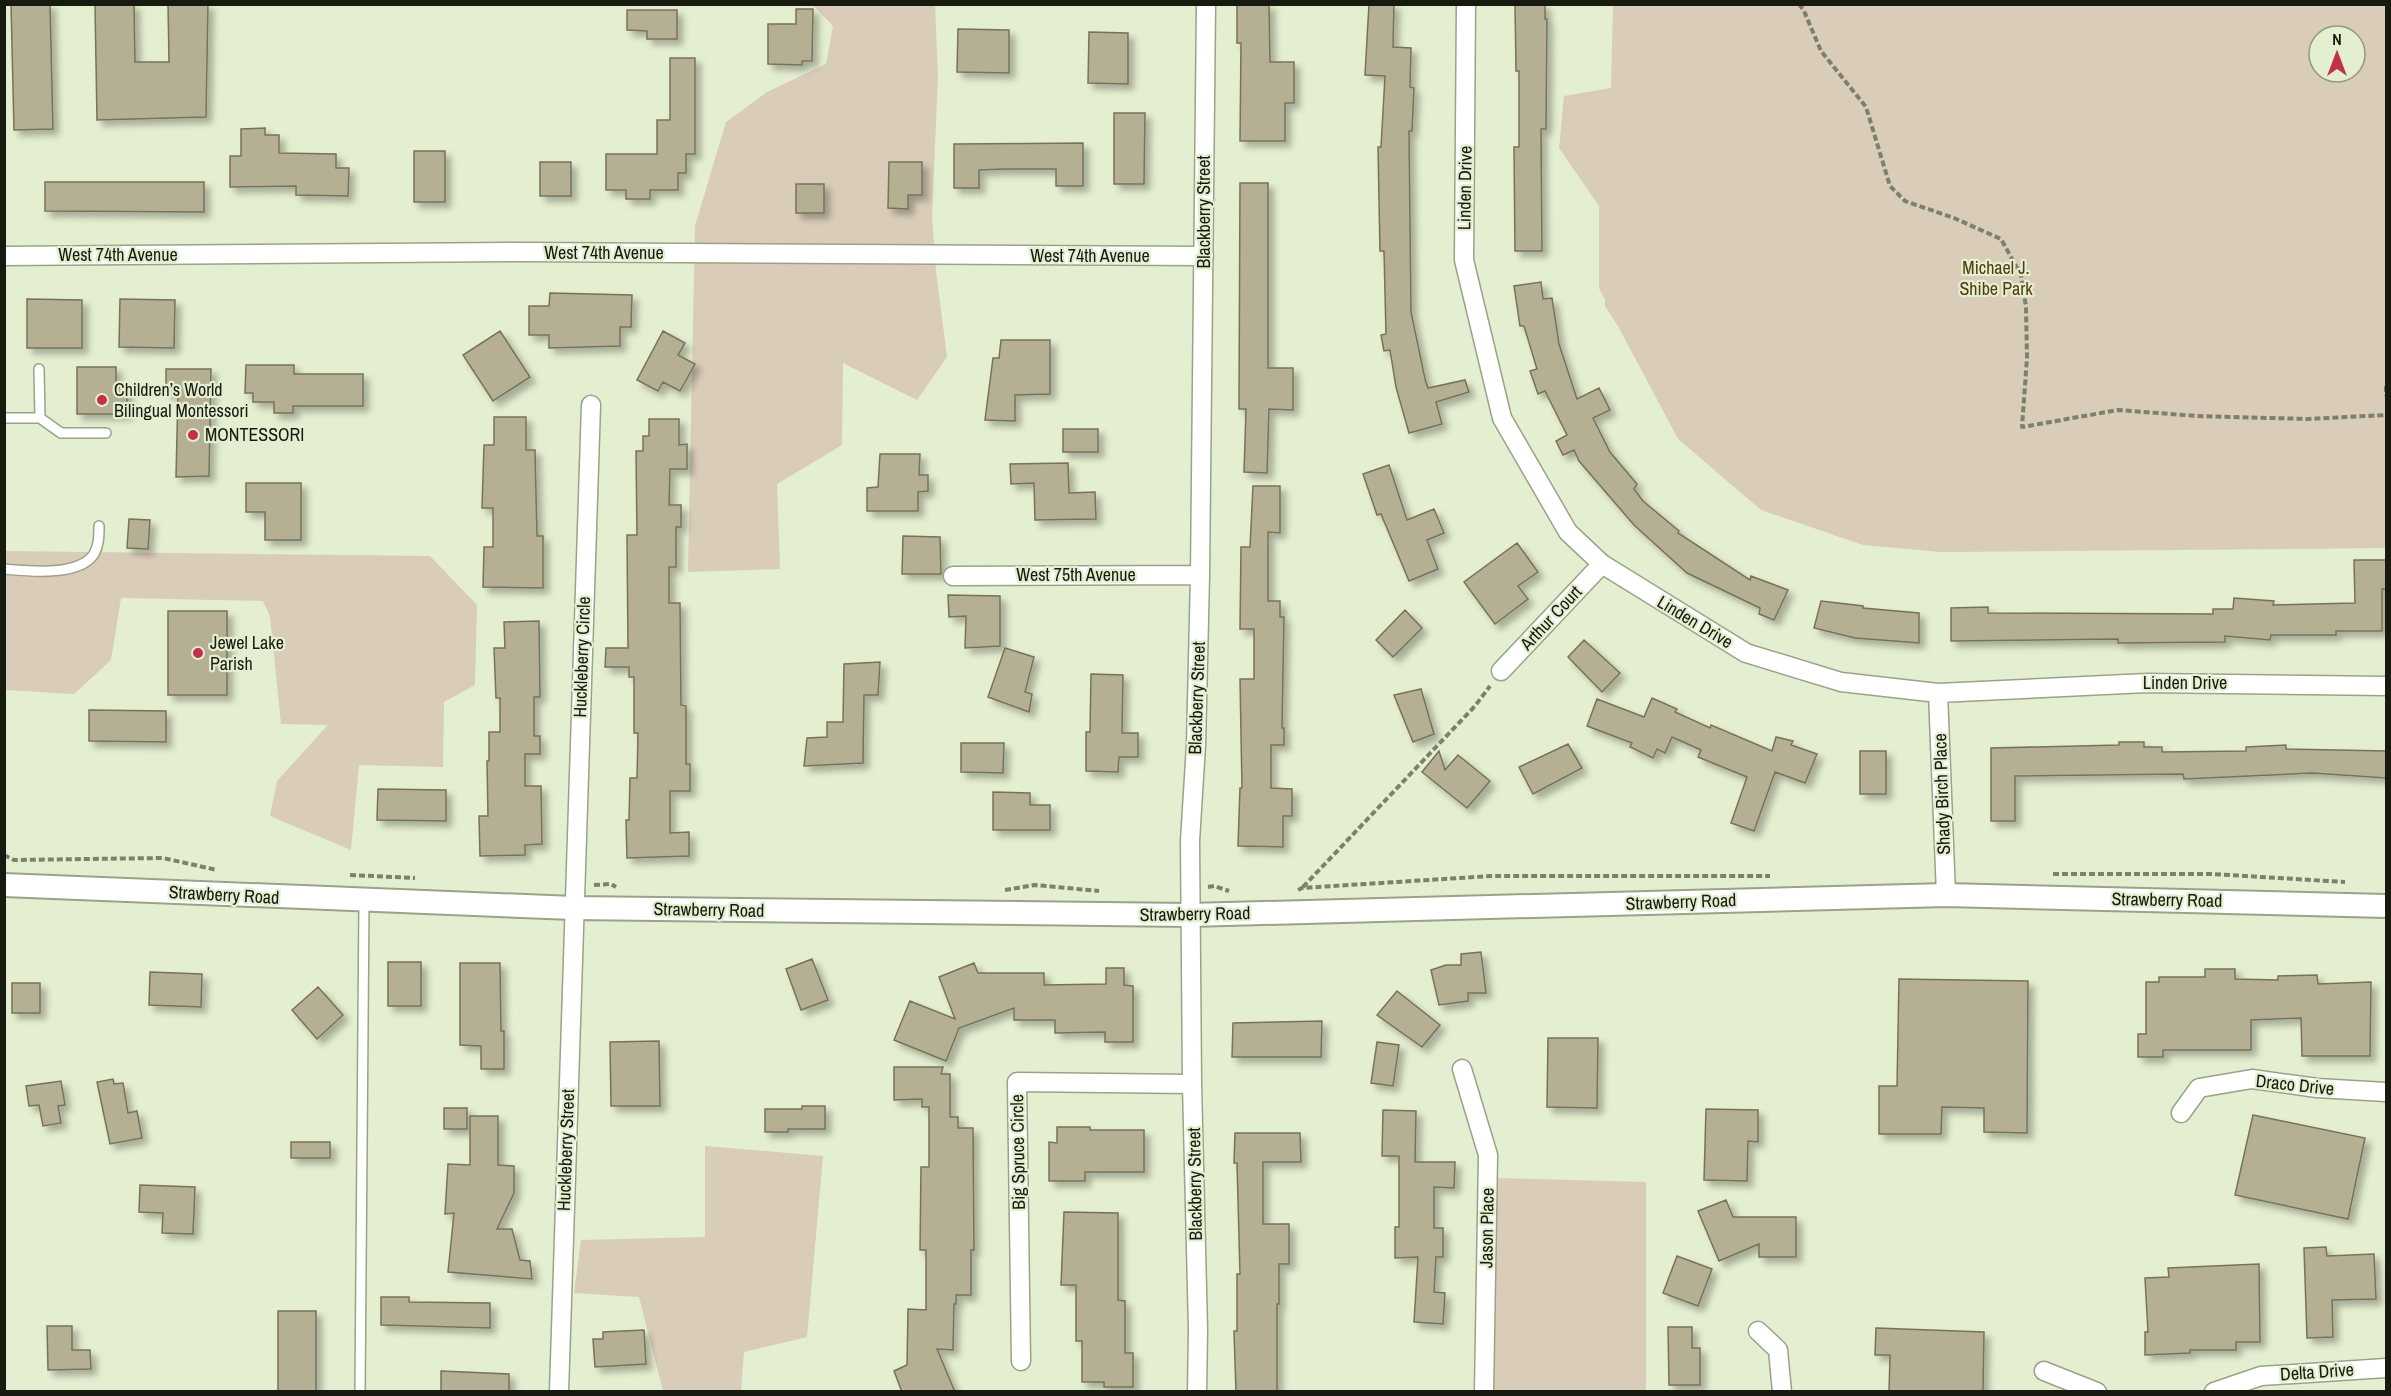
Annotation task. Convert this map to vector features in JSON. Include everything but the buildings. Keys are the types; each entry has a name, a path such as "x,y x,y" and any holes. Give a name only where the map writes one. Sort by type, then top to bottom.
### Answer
{"street":[{"name":"Blackberry Street","path":"1197,1392 1190,841 1196,745 1200,575 1206,4"},
{"name":"Linden Drive","path":"1466,4 1464,260 1502,418 1568,532 1602,564 1746,653 1840,682 1938,693 2147,682 2386,686"},
{"name":"West 74th Avenue","path":"4,255 521,252 1204,256"},
{"name":"Huckleberry Circle","path":"573,908 591,405"},
{"name":"Arthur Court","path":"1501,671 1602,564"},
{"name":"West 75th Avenue","path":"952,576 1200,575"},
{"name":"Shady Birch Place","path":"1938,693 1946,895"},
{"name":"Strawberry Road","path":"4,885 364,902 573,908 1190,915 1946,895 2386,906"},
{"name":"Huckleberry Street","path":"559,1392 573,908"},
{"name":"Jason Place","path":"1462,1069 1488,1155 1484,1392"},
{"name":"Draco Drive","path":"2181,1113 2199,1088 2252,1079 2317,1088 2386,1092"},
{"name":"Big Spruce Circle","path":"1021,1361 1017,1082 1192,1084"},
{"path":"1758,1331 1778,1350 1782,1392"},
{"name":"Delta Drive","path":"2214,1392 2261,1376 2386,1368"},
{"path":"2044,1371 2097,1392"}],"lane":[{"path":"39,369 40,418"},
{"path":"4,418 40,418 61,433 106,433"},
{"path":"4,569 63,570 86,562 93,554 98,542 99,526"},
{"path":"360,1392 364,902"}],"path":[{"path":"1798,4 1804,11 1821,51 1866,107 1890,186 1905,201 1954,218 2001,239 2021,275 2026,308 2027,358 2022,427 2118,410 2197,416 2308,419 2386,415"},
{"path":"2386,386 2386,396"},
{"path":"1302,888 1475,706 1501,671"}],"green space":[{"path":"813,5 935,5 938,76 932,215 936,271 947,357 917,400 843,363 842,445 777,484 780,569 688,572 695,226 726,122 767,92 826,64 833,26"},
{"name":"Michael J. Shibe Park","path":"1613,5 2386,5 2386,548 1941,552 1863,545 1761,510 1678,439 1605,306 1605,300 1599,288 1599,206 1559,148 1564,96 1611,88"},
{"path":"4,551 430,556 477,605 475,685 444,702 443,767 359,765 351,850 270,816 277,781 328,725 281,724 270,616 263,601 121,598 111,660 74,694 5,690"},
{"path":"705,1146 823,1156 807,1337 744,1352 741,1391 663,1391 639,1297 574,1293 581,1240 705,1237"},
{"path":"1493,1178 1646,1182 1646,1391 1491,1392"}],"place":[{"name":"Children’s World Bilingual Montessori","path":"102,400"},
{"name":"MONTESSORI","path":"193,435"},
{"name":"Jewel Lake Parish","path":"198,653"}]}
